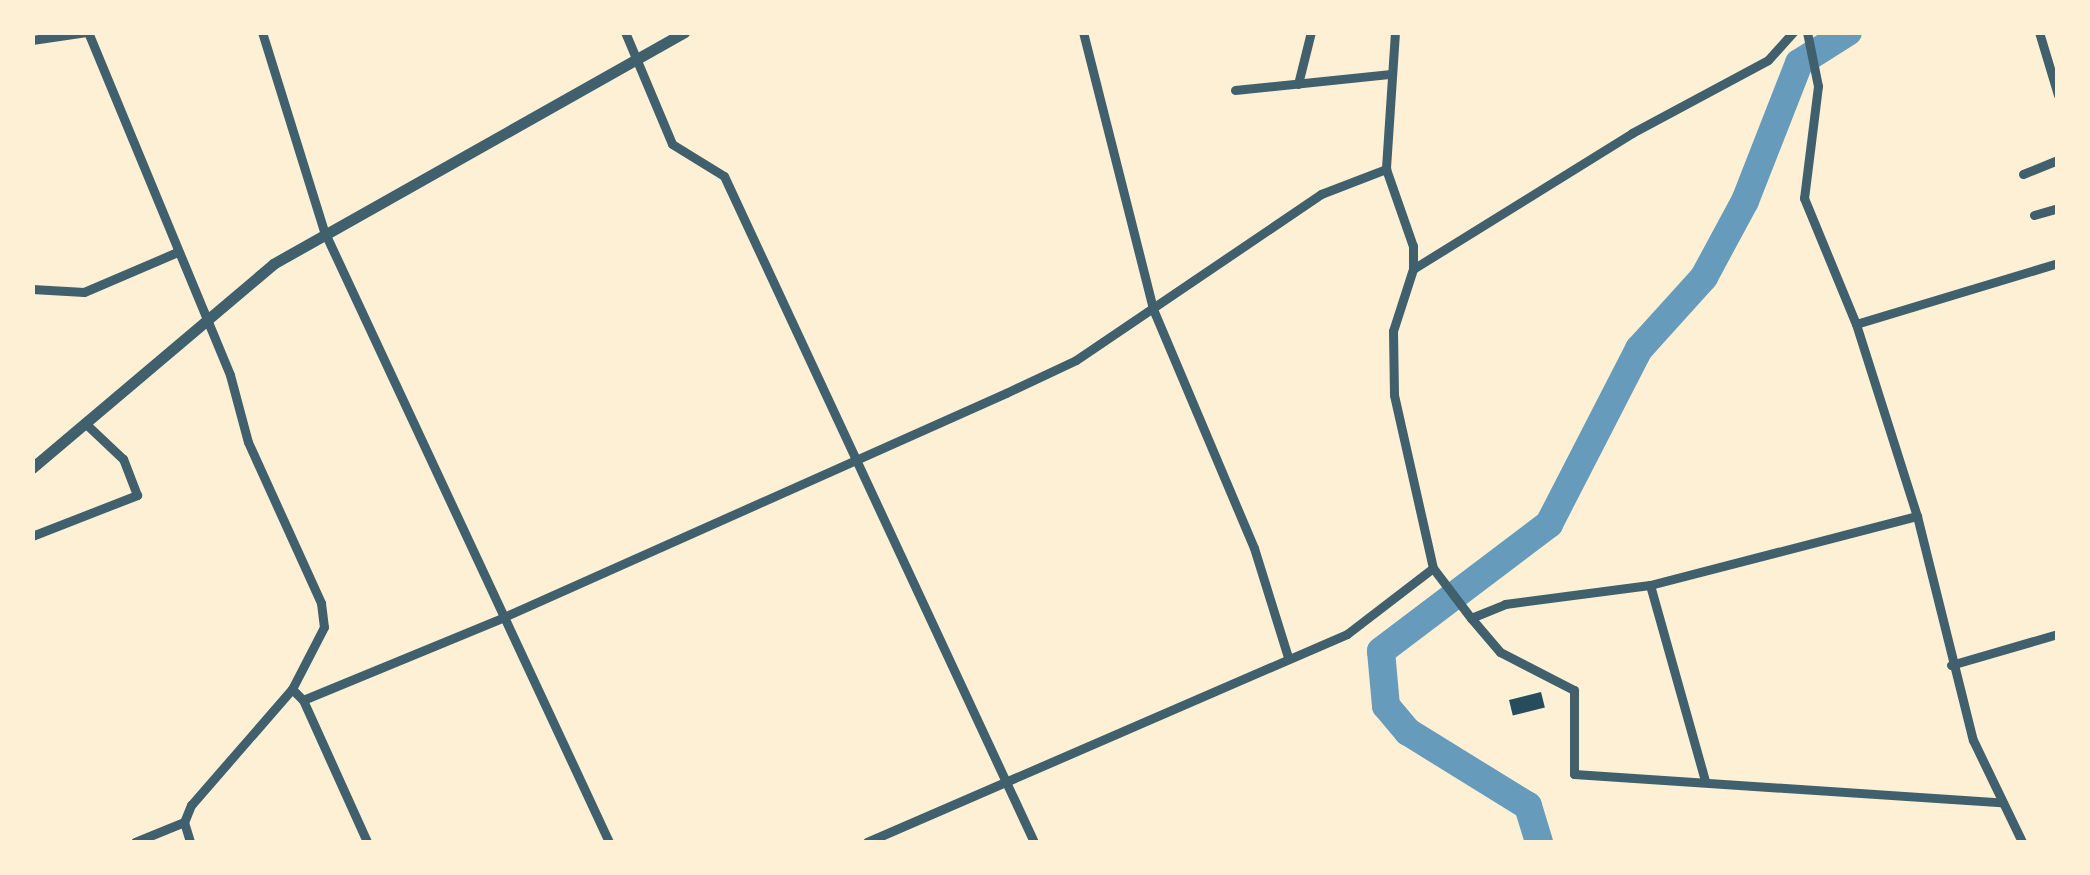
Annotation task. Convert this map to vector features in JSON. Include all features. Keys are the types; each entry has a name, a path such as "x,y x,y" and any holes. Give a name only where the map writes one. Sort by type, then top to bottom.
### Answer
{"street":[{"path":"32,40 87,32 175,253 206,316 248,442 321,603 324,628 292,689 191,804 184,822 190,842"},
{"path":"262,32 324,232 609,842"},
{"path":"626,32 672,144 724,176 1034,842"},
{"path":"32,468 88,426 206,316 324,232 684,32"},
{"path":"1083,32 1153,310 1254,548 1288,658"},
{"path":"1298,84 1311,32"},
{"path":"1395,32 1386,169 1412,246 1413,269 1392,330 1394,395 1433,568 1449,583 1471,618 1500,652 1574,690 1574,774 2001,802"},
{"path":"1413,269 1632,133 1768,60 1793,32"},
{"path":"1807,32 1818,86 1804,198 1856,324 1917,516 1950,665 2001,802 2022,842"},
{"path":"2039,32 2058,96"},
{"path":"1235,90 1391,74"},
{"path":"2023,174 2058,160"},
{"path":"303,700 504,617 1076,360 1321,194 1386,169"},
{"path":"2034,215 2058,208"},
{"path":"32,290 84,292 175,253"},
{"path":"1856,324 2058,263"},
{"path":"32,536 137,495 122,458 88,426"},
{"path":"1471,618 1504,604 1650,584 1917,516"},
{"path":"866,842 1348,634 1433,568"},
{"path":"1650,584 1705,781"},
{"path":"1950,665 2058,634"},
{"path":"292,689 303,700 367,842"},
{"path":"135,842 184,822"}],"building":[{"path":"1541,692 1545,708 1513,716 1509,700"}],"waterway":[{"path":"1539,842 1528,806 1408,732 1386,706 1381,651 1549,524 1639,349 1704,277 1745,201 1799,63 1848,32"}]}
